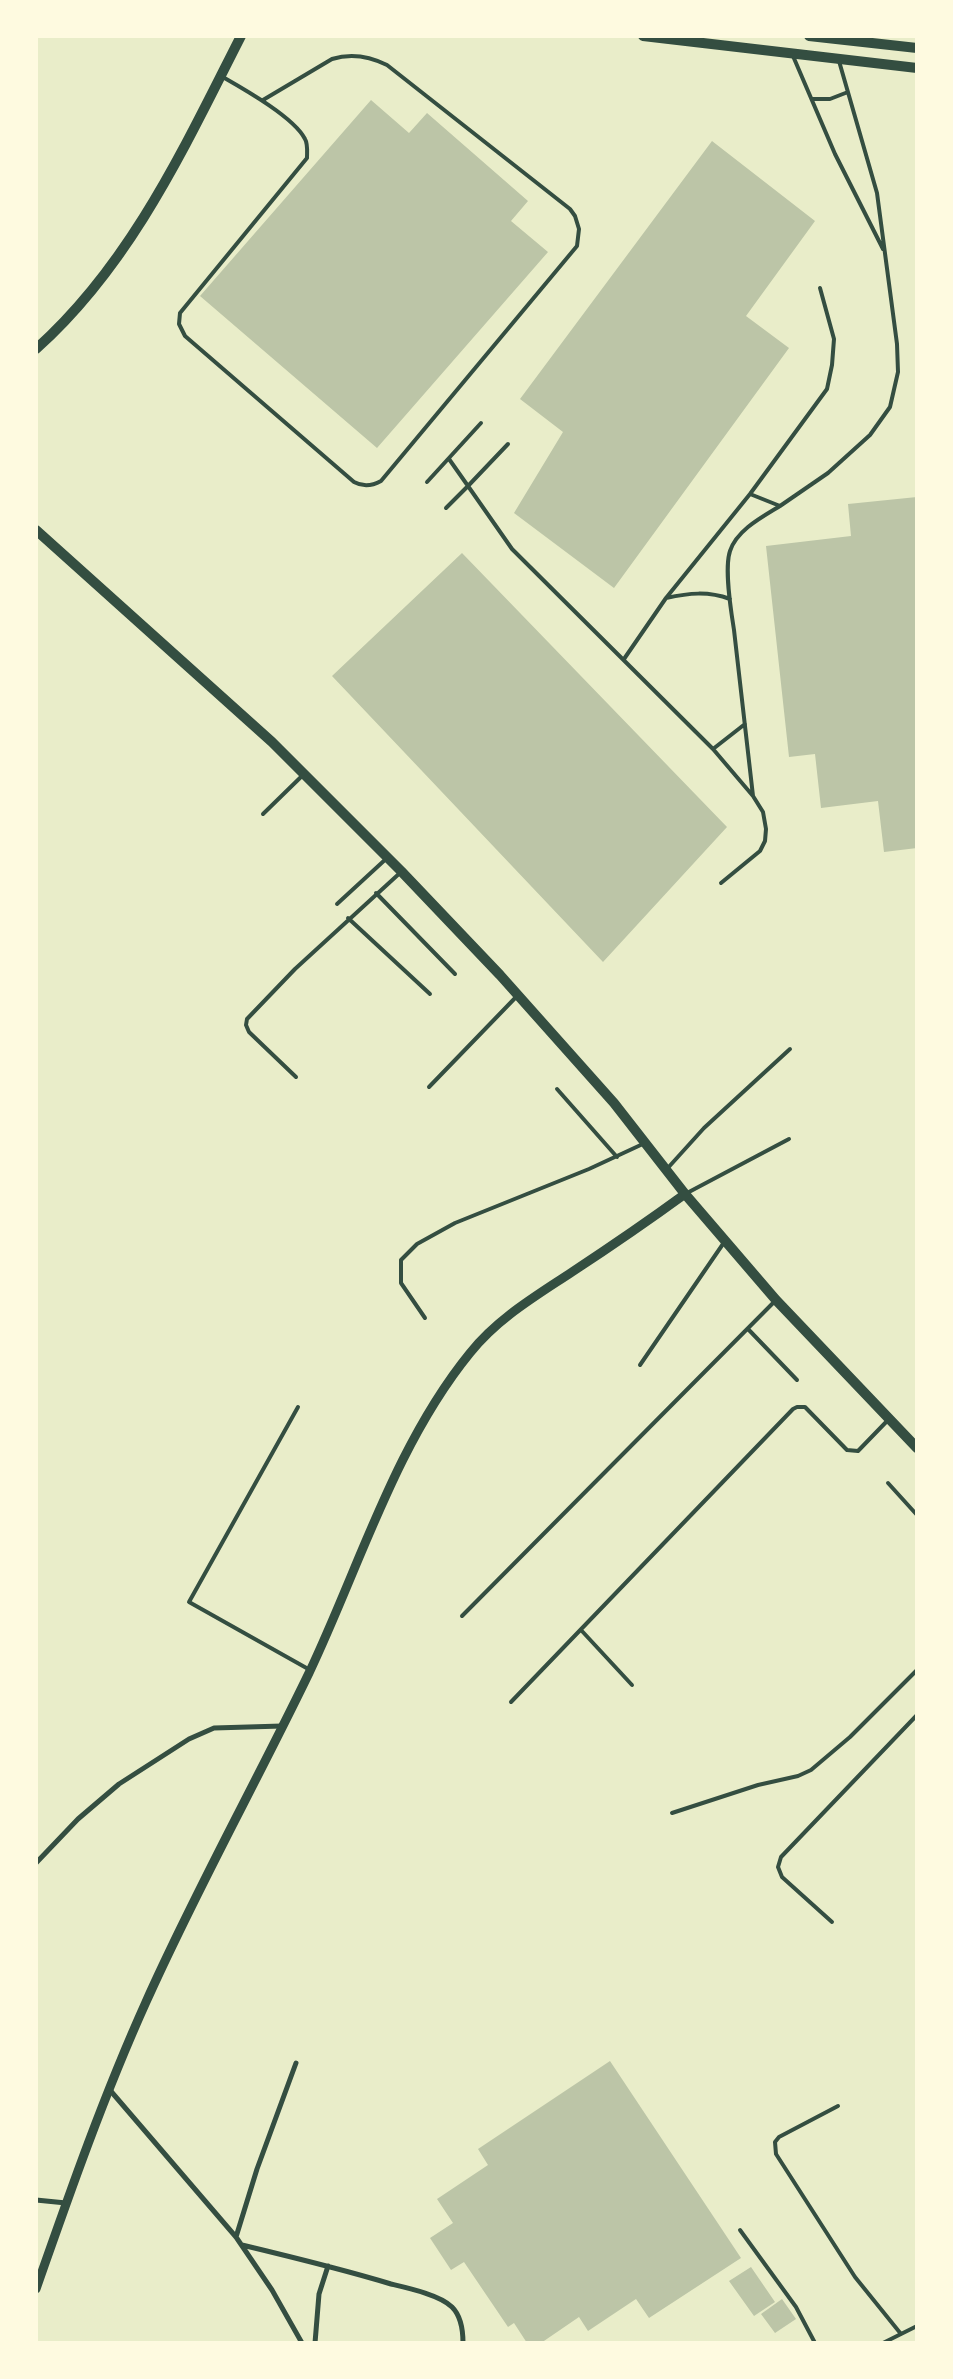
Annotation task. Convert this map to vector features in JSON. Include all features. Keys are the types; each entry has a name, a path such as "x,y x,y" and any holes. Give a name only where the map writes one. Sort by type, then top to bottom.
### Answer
{"main road":[{"path":"36,349 84,301 143,222 241,36"},
{"path":"642,36 917,68"},
{"path":"810,36 917,48"},
{"path":"36,530 265,736 401,871 518,995 614,1103 685,1194 776,1300 917,1448"}],"street":[{"path":"36,2289 109,2089 180,1928 310,1670 369,1532 412,1444 444,1388 472,1350 505,1317 685,1194"},
{"path":"36,1863 78,1819 118,1784 189,1739 214,1728 282,1726"},
{"path":"236,2237 257,2169 296,2063"},
{"path":"109,2089 236,2237 272,2290 302,2343"},
{"path":"36,2200 66,2203"},
{"path":"242,2245 328,2266 420,2292 442,2301 452,2307 459,2318 464,2343"},
{"path":"315,2343 319,2294 328,2266"}],"lane":[{"path":"792,54 835,154 885,253"},
{"path":"221,76 263,100 301,133 306,140 307,158 180,314 181,330 185,336 354,482 360,485 375,484 381,481 577,246 578,222 570,209 387,65 373,59 344,55 332,59 263,100"},
{"path":"753,796 730,599 728,562 730,551 738,537 756,521 828,473 870,435 890,407 898,372 897,344 877,194 838,58"},
{"path":"812,99 830,99 848,92"},
{"path":"624,660 666,598 750,494 827,390 832,365 834,338 820,288"},
{"path":"427,482 482,423"},
{"path":"446,508 508,444"},
{"path":"449,459 512,548 713,749 753,796 763,812 766,829 765,841 760,852 720,884"},
{"path":"750,494 780,506"},
{"path":"666,598 700,592 715,593 730,599"},
{"path":"713,749 745,724"},
{"path":"263,814 304,774"},
{"path":"337,904 387,857"},
{"path":"296,1077 248,1032 246,1022 295,968 401,871"},
{"path":"376,893 455,974"},
{"path":"348,918 430,994"},
{"path":"428,1087 518,995"},
{"path":"666,1170 704,1128 790,1049"},
{"path":"558,1089 617,1157"},
{"path":"685,1194 789,1140"},
{"path":"425,1318 401,1282 401,1260 417,1244 455,1223 617,1157 645,1143"},
{"path":"640,1365 726,1240"},
{"path":"462,1616 776,1300"},
{"path":"748,1328 797,1380"},
{"path":"298,1407 190,1602 310,1670"},
{"path":"511,1702 797,1407 806,1407 850,1452 858,1451 889,1418"},
{"path":"888,1483 917,1515"},
{"path":"581,1630 632,1685"},
{"path":"672,1814 735,1792 798,1776 811,1770 850,1737 917,1670"},
{"path":"832,1922 782,1877 778,1867 781,1857 917,1715"},
{"path":"838,2106 779,2137 775,2142 776,2154 855,2277 901,2334"},
{"path":"740,2230 796,2307 815,2343"},
{"path":"883,2343 917,2326"},
{"path":"800,2343 807,2343"}],"building":[{"path":"371,100 409,133 427,113 528,201 511,221 548,252 377,448 200,296"},
{"path":"712,141 815,221 746,316 789,348 614,588 514,513 563,432 520,399"},
{"path":"917,497 917,848 884,852 878,801 821,808 815,754 789,757 766,546 851,536 848,504"},
{"path":"462,553 727,827 603,962 332,676"},
{"path":"610,2061 741,2258 649,2318 636,2299 588,2331 579,2317 541,2343 527,2343 514,2323 508,2327 464,2262 451,2270 430,2238 453,2223 437,2199 488,2165 478,2149"},
{"path":"751,2267 775,2302 754,2316 729,2281"},
{"path":"782,2299 796,2319 775,2333 761,2314"}]}
